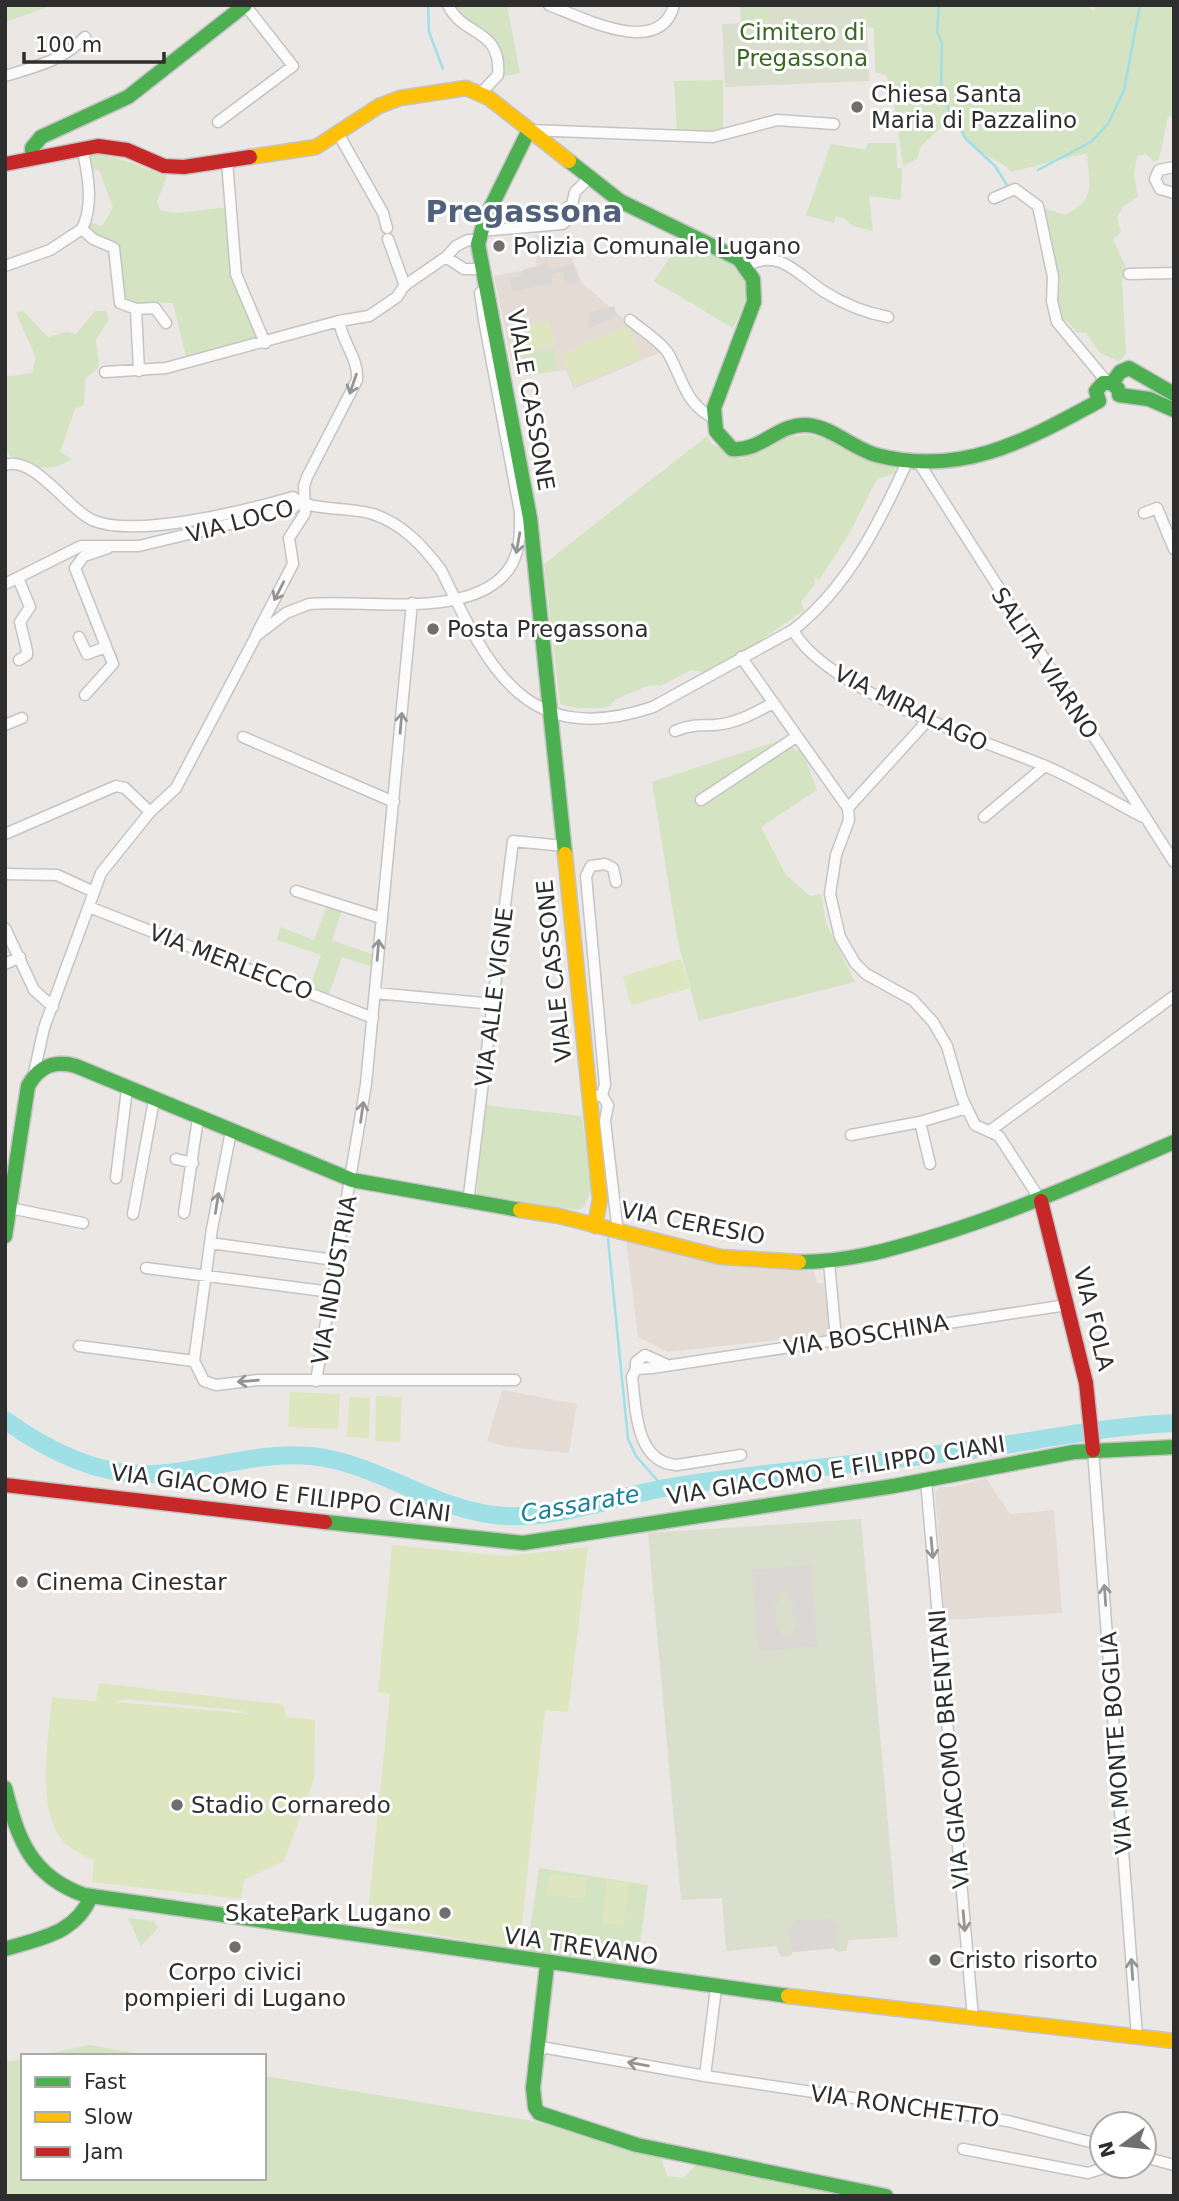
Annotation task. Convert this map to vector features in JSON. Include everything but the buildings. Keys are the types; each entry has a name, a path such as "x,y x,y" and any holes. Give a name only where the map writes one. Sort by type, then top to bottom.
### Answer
{"main road":[{"path":"32,158 32,148 41,137 128,97 245,5"},
{"path":"5,164 82,148 108,146 175,167 316,147 392,100 470,89 481,93 630,207 747,266 755,282 755,302 722,381 715,418 720,439 737,450 751,449 790,428 804,424 820,428 871,454 913,463 951,463 982,457 1099,401 1111,405 1113,386 1120,372 1129,368 1174,394"},
{"path":"475,237 529,130"},
{"name":"VIALE CASSONE","path":"475,237 487,286 530,518 564,846 596,1096 600,1199 595,1226"},
{"path":"1113,386 1174,410"},
{"path":"5,1236 24,1098 34,1073 58,1062"},
{"name":"VIA CERESIO","path":"58,1062 76,1066 352,1180 468,1203 559,1216 721,1257 791,1263 829,1262 889,1250 1041,1201 1174,1142"},
{"name":"VIA FOLA","path":"1041,1201 1086,1383 1093,1446"},
{"name":"VIA GIACOMO E FILIPPO CIANI","path":"5,1485 482,1541 523,1543 926,1480 1093,1446 1174,1447"},
{"name":"VIA TREVANO","path":"5,1788 21,1842 35,1865 64,1888 91,1896 716,1988 1174,2041"},
{"path":"5,1950 67,1929 82,1916 91,1896"},
{"path":"547,1965 535,2068 535,2107 548,2118 637,2145 886,2196"}],"street":[{"path":"218,122 293,66 245,5"},
{"path":"448,5 453,13 489,41 496,52 498,75 481,93"},
{"path":"549,5 617,30 638,33 664,23 674,5"},
{"path":"5,76 58,58 75,49 85,37"},
{"path":"529,130 713,137 777,120 834,124"},
{"path":"339,135 383,213 405,286"},
{"path":"5,266 50,250 82,229 88,187 82,148"},
{"path":"227,161 234,256 240,286 265,343"},
{"path":"1174,167 1159,170 1155,179 1160,189 1174,193"},
{"path":"560,236 568,206 572,204 575,192 590,177"},
{"path":"994,198 1015,189 1038,206 1052,277 1052,307 1057,322 1113,386"},
{"path":"105,372 139,372 265,343 339,321 377,313 397,297 405,286 446,257 456,246 475,237 562,224"},
{"path":"82,229 93,239 114,248 120,303 136,309 155,307 166,323"},
{"path":"446,257 464,269 482,269"},
{"path":"747,266 756,261 771,261 796,267 832,296 871,313 888,317"},
{"path":"1129,274 1174,273"},
{"path":"256,636 286,613 309,604 455,602 499,581 513,562 520,540 520,512 482,307 480,293 487,286"},
{"path":"136,309 139,372"},
{"path":"631,320 667,352 689,398 704,414 715,418"},
{"path":"34,1073 53,1007 105,867 150,812 176,788 293,564 289,538 305,513 302,504 307,477 357,380 358,367 343,340 339,321"},
{"path":"5,465 18,463 32,470 83,515 103,524 198,520 293,497 302,504"},
{"path":"551,715 581,718 630,715 670,699 793,630 834,592 847,574 913,463"},
{"name":"SALITA VIARNO","path":"913,463 1174,862"},
{"name":"VIA LOCO","path":"85,695 113,664 75,568 84,556 108,548 165,541 292,509 302,504 374,514 404,529 441,570 486,659 508,683 551,715"},
{"path":"1144,513 1157,508 1174,549"},
{"name":"VIA LOCO","path":"5,584 81,546 92,544 108,548"},
{"path":"18,578 30,607 20,622 27,651 19,660"},
{"name":"VIA INDUSTRIA","path":"316,1381 335,1260 352,1180 373,1018 412,603"},
{"name":"VIA MIRALAGO","path":"793,630 824,666 928,720 972,740 1045,766 1146,818"},
{"path":"79,638 87,654 106,647"},
{"path":"741,657 848,808 849,820 836,855 830,894 840,937 855,963 866,974 913,1000 933,1022 947,1046 975,1125 992,1130 1006,1144 1041,1201"},
{"path":"675,731 697,724 715,725 738,720 773,703"},
{"path":"5,725 22,718"},
{"path":"848,808 928,720"},
{"path":"243,737 394,802"},
{"path":"701,800 796,737"},
{"path":"984,817 1045,766"},
{"path":"5,834 116,786 125,788 150,812"},
{"name":"VIA ALLE VIGNE","path":"468,1203 513,841 564,846"},
{"name":"VIALE CASSONE","path":"617,882 613,868 605,863 591,866 586,876 605,1085 596,1096 607,1101 605,1121 618,1233"},
{"path":"5,874 57,875 94,892"},
{"path":"296,891 381,918"},
{"name":"VIA MERLECCO","path":"89,907 373,1018"},
{"path":"5,928 34,990 53,1007"},
{"path":"5,964 20,957"},
{"path":"375,993 494,1004"},
{"path":"992,1130 1174,996"},
{"path":"40,1047 58,1062"},
{"path":"116,1178 127,1088"},
{"path":"133,1214 154,1100"},
{"path":"851,1135 920,1122 967,1108"},
{"path":"184,1213 198,1118"},
{"path":"920,1122 930,1164"},
{"path":"231,1132 194,1361 196,1369 209,1384 515,1380"},
{"path":"176,1159 193,1163"},
{"path":"10,1208 83,1223"},
{"path":"211,1243 335,1260"},
{"path":"829,1262 836,1339"},
{"path":"146,1268 331,1292"},
{"name":"VIA BOSCHINA","path":"741,1455 666,1465 652,1455 640,1432 632,1377 639,1358 645,1355 665,1364 1067,1305"},
{"path":"79,1346 194,1361"},
{"name":"VIA MONTE BOGLIA","path":"1093,1446 1137,2037"},
{"name":"VIA GIACOMO BRENTANI","path":"926,1480 973,2018"},
{"path":"705,2076 716,1988"},
{"name":"VIA RONCHETTO","path":"535,2068 541,2047 705,2076 1008,2121 1088,2141"},
{"name":"VIA RONCHETTO","path":"963,2149 1088,2173"}],"shaded area":[{"path":"535,235 540,236 545,257 571,256 581,282 661,352 574,389 566,370 515,377 494,276 537,268 536,257 539,256"},
{"path":"547,263 549,270 573,264 581,282 566,285 563,272 551,275 553,283 512,292 509,279 520,276 523,270"},
{"path":"614,306 617,316 589,328 589,313"},
{"path":"626,1239 724,1266 814,1271 817,1283 824,1283 830,1328 825,1335 668,1352 638,1337"},
{"path":"502,1390 577,1404 569,1453 508,1447 487,1441"},
{"path":"986,1478 1010,1514 1054,1510 1062,1613 945,1620 935,1492 939,1487 954,1487"},
{"path":"810,1565 817,1646 759,1651 752,1570","holes":["787,1591 788,1599 794,1602 792,1615 797,1618 796,1627 793,1628 793,1635 781,1636 775,1623 777,1617 773,1603 778,1603 778,1592"]},
{"path":"830,1919 837,1926 834,1948 793,1952 788,1931 796,1921"}],"green space":[{"path":"5,5 53,5 5,22"},
{"path":"453,5 507,5 520,73 504,76 499,50 462,17"},
{"path":"740,5 783,5 769,6 770,22 741,24"},
{"path":"866,5 1086,5 1094,11 1097,5 1174,5 1174,115 1168,117 1159,159 1154,162 1146,154 1137,156 1134,175 1138,197 1124,206 1117,217 1121,232 1113,239 1126,268 1122,283 1126,354 1119,362 1099,352 1086,333 1076,332 1067,321 1060,319 1043,208 1065,215 1087,197 1087,153 1011,172 946,123 921,146 917,159 903,166 894,101 886,75 875,72 874,28 867,27"},
{"name":"Cimitero di Pregassona","path":"866,5 869,81 725,87 722,24 769,22 769,6"},
{"path":"723,80 723,133 677,133 674,81"},
{"path":"868,143 896,143 897,168 902,168 901,200 869,196 873,231 851,225 844,218 836,216 834,223 806,215 831,144 866,150"},
{"path":"94,154 122,160 167,176 157,202 160,210 176,213 228,207 232,277 257,333 255,340 187,360 173,303 123,303 116,248 85,230 89,222 102,226 113,208 99,170 91,171 88,156"},
{"path":"682,239 729,261 745,278 743,307 733,328 654,281"},
{"path":"23,311 48,337 66,332 76,334 95,311 106,311 109,320 96,339 99,367 85,379 84,405 75,409 60,452 71,459 55,467 40,467 9,455 5,441 5,377 32,373 36,358 16,313"},
{"path":"549,321 554,346 514,354 508,329"},
{"path":"628,326 641,358 575,385 562,354"},
{"path":"553,349 558,369 526,376 522,355"},
{"path":"808,435 830,440 862,457 894,466 896,473 877,479 849,534 819,580 815,578 815,584 801,602 804,610 713,674 691,670 661,686 651,685 616,699 610,706 602,708 578,708 560,704 544,564 707,436 712,444 742,459 788,437"},
{"path":"787,738 796,751 802,750 817,790 761,827 786,875 810,896 821,894 826,923 855,982 699,1021 678,942 652,782"},
{"path":"327,905 342,910 332,940 374,955 373,967 342,957 328,997 309,990 321,955 277,940 280,927 314,940"},
{"path":"681,959 690,988 631,1005 623,976"},
{"path":"484,1105 582,1116 591,1191 584,1207 577,1210 477,1194"},
{"path":"290,1392 340,1394 338,1429 288,1427"},
{"path":"376,1396 402,1397 400,1442 375,1441"},
{"path":"349,1397 370,1398 369,1438 347,1437"},
{"path":"861,1519 898,1937 849,1940 846,1951 837,1952 833,1948 793,1952 790,1956 781,1957 776,1946 726,1951 722,1898 681,1900 648,1533"},
{"path":"392,1545 506,1556 588,1547 568,1712 545,1710 519,1950 367,1922 390,1694 378,1692"},
{"name":"Stadio Cornaredo","path":"99,1683 280,1704 284,1707 286,1717 315,1720 314,1779 284,1861 244,1880 241,1899 92,1882 94,1861 66,1844 56,1830 50,1814 46,1774 52,1697 96,1701","holes":["127,1699 236,1710 251,1714 116,1702"]},
{"path":"539,1868 648,1885 637,1966 527,1951"},
{"path":"549,1874 587,1878 585,1898 547,1895"},
{"path":"607,1880 629,1883 624,1926 602,1923"},
{"path":"128,1918 154,1921 158,1928 141,1946"},
{"path":"90,2045 139,2054 47,2054"},
{"path":"21,2059 21,2180 266,2180 266,2076 533,2121 661,2157 667,2176 683,2178 698,2163 856,2196 5,2196 5,2062"}],"waterway":[{"path":"428,5 429,32 443,69"},
{"path":"939,5 937,32 942,43 941,86 949,110 966,139 995,166 1007,185"},
{"path":"1038,170 1091,142 1108,124 1124,90 1140,5"},
{"path":"608,1239 628,1439 636,1456 664,1488"},
{"name":"Cassarate","path":"5,1420 39,1442 76,1460 115,1471 155,1474 271,1456 311,1456 361,1468 455,1506 479,1513 505,1516 566,1511 645,1492 704,1482 977,1449 1124,1427 1174,1423"}],"traffic: fast":[{"path":"32,158 32,148 41,137 128,97 245,5"},
{"path":"529,130 485,219 478,244 530,518 565,854"},
{"path":"569,161 620,201 739,259 753,279 754,302 714,408 716,431 732,449 752,446 787,428 807,425 825,430 876,455 907,461 965,458 1019,441 1099,401"},
{"path":"1112,383 1120,372 1129,368 1174,394"},
{"path":"1099,401 1096,391 1103,383 1112,383 1118,389"},
{"path":"1119,395 1149,399 1174,410"},
{"path":"5,1236 28,1086 42,1069 54,1064 76,1066 352,1180 520,1210"},
{"path":"799,1262 868,1254 935,1236 1026,1204 1174,1142"},
{"path":"325,1522 523,1543 894,1486 1074,1452 1174,1447"},
{"path":"5,1788 15,1824 39,1867 51,1878 84,1895 788,1996"},
{"path":"5,1949 56,1933 66,1927 76,1919 91,1896"},
{"path":"547,1965 533,2088 535,2107 539,2113 637,2145 886,2196"}],"traffic: slow":[{"path":"250,157 316,147 379,106 400,98 466,88 489,98 569,161"},
{"path":"565,854 600,1199 595,1226"},
{"path":"520,1210 559,1216 721,1257 799,1262"},
{"path":"788,1996 1174,2041"}],"traffic: jam":[{"path":"5,164 98,146 127,150 164,166 184,167 250,157"},
{"path":"1041,1201 1086,1383 1093,1450"},
{"path":"5,1485 325,1522"}],"place":[{"name":"Chiesa Santa Maria di Pazzalino","path":"857,107"},
{"name":"Polizia Comunale Lugano","path":"499,246"},
{"name":"Posta Pregassona","path":"433,629"},
{"name":"Cinema Cinestar","path":"22,1582"},
{"name":"Stadio Cornaredo","path":"177,1805"},
{"name":"SkatePark Lugano","path":"445,1913"},
{"name":"Corpo civici pompieri di Lugano","path":"235,1947"},
{"name":"Cristo risorto","path":"935,1960"}],"district":[{"name":"Pregassona","path":"524,212"}]}
